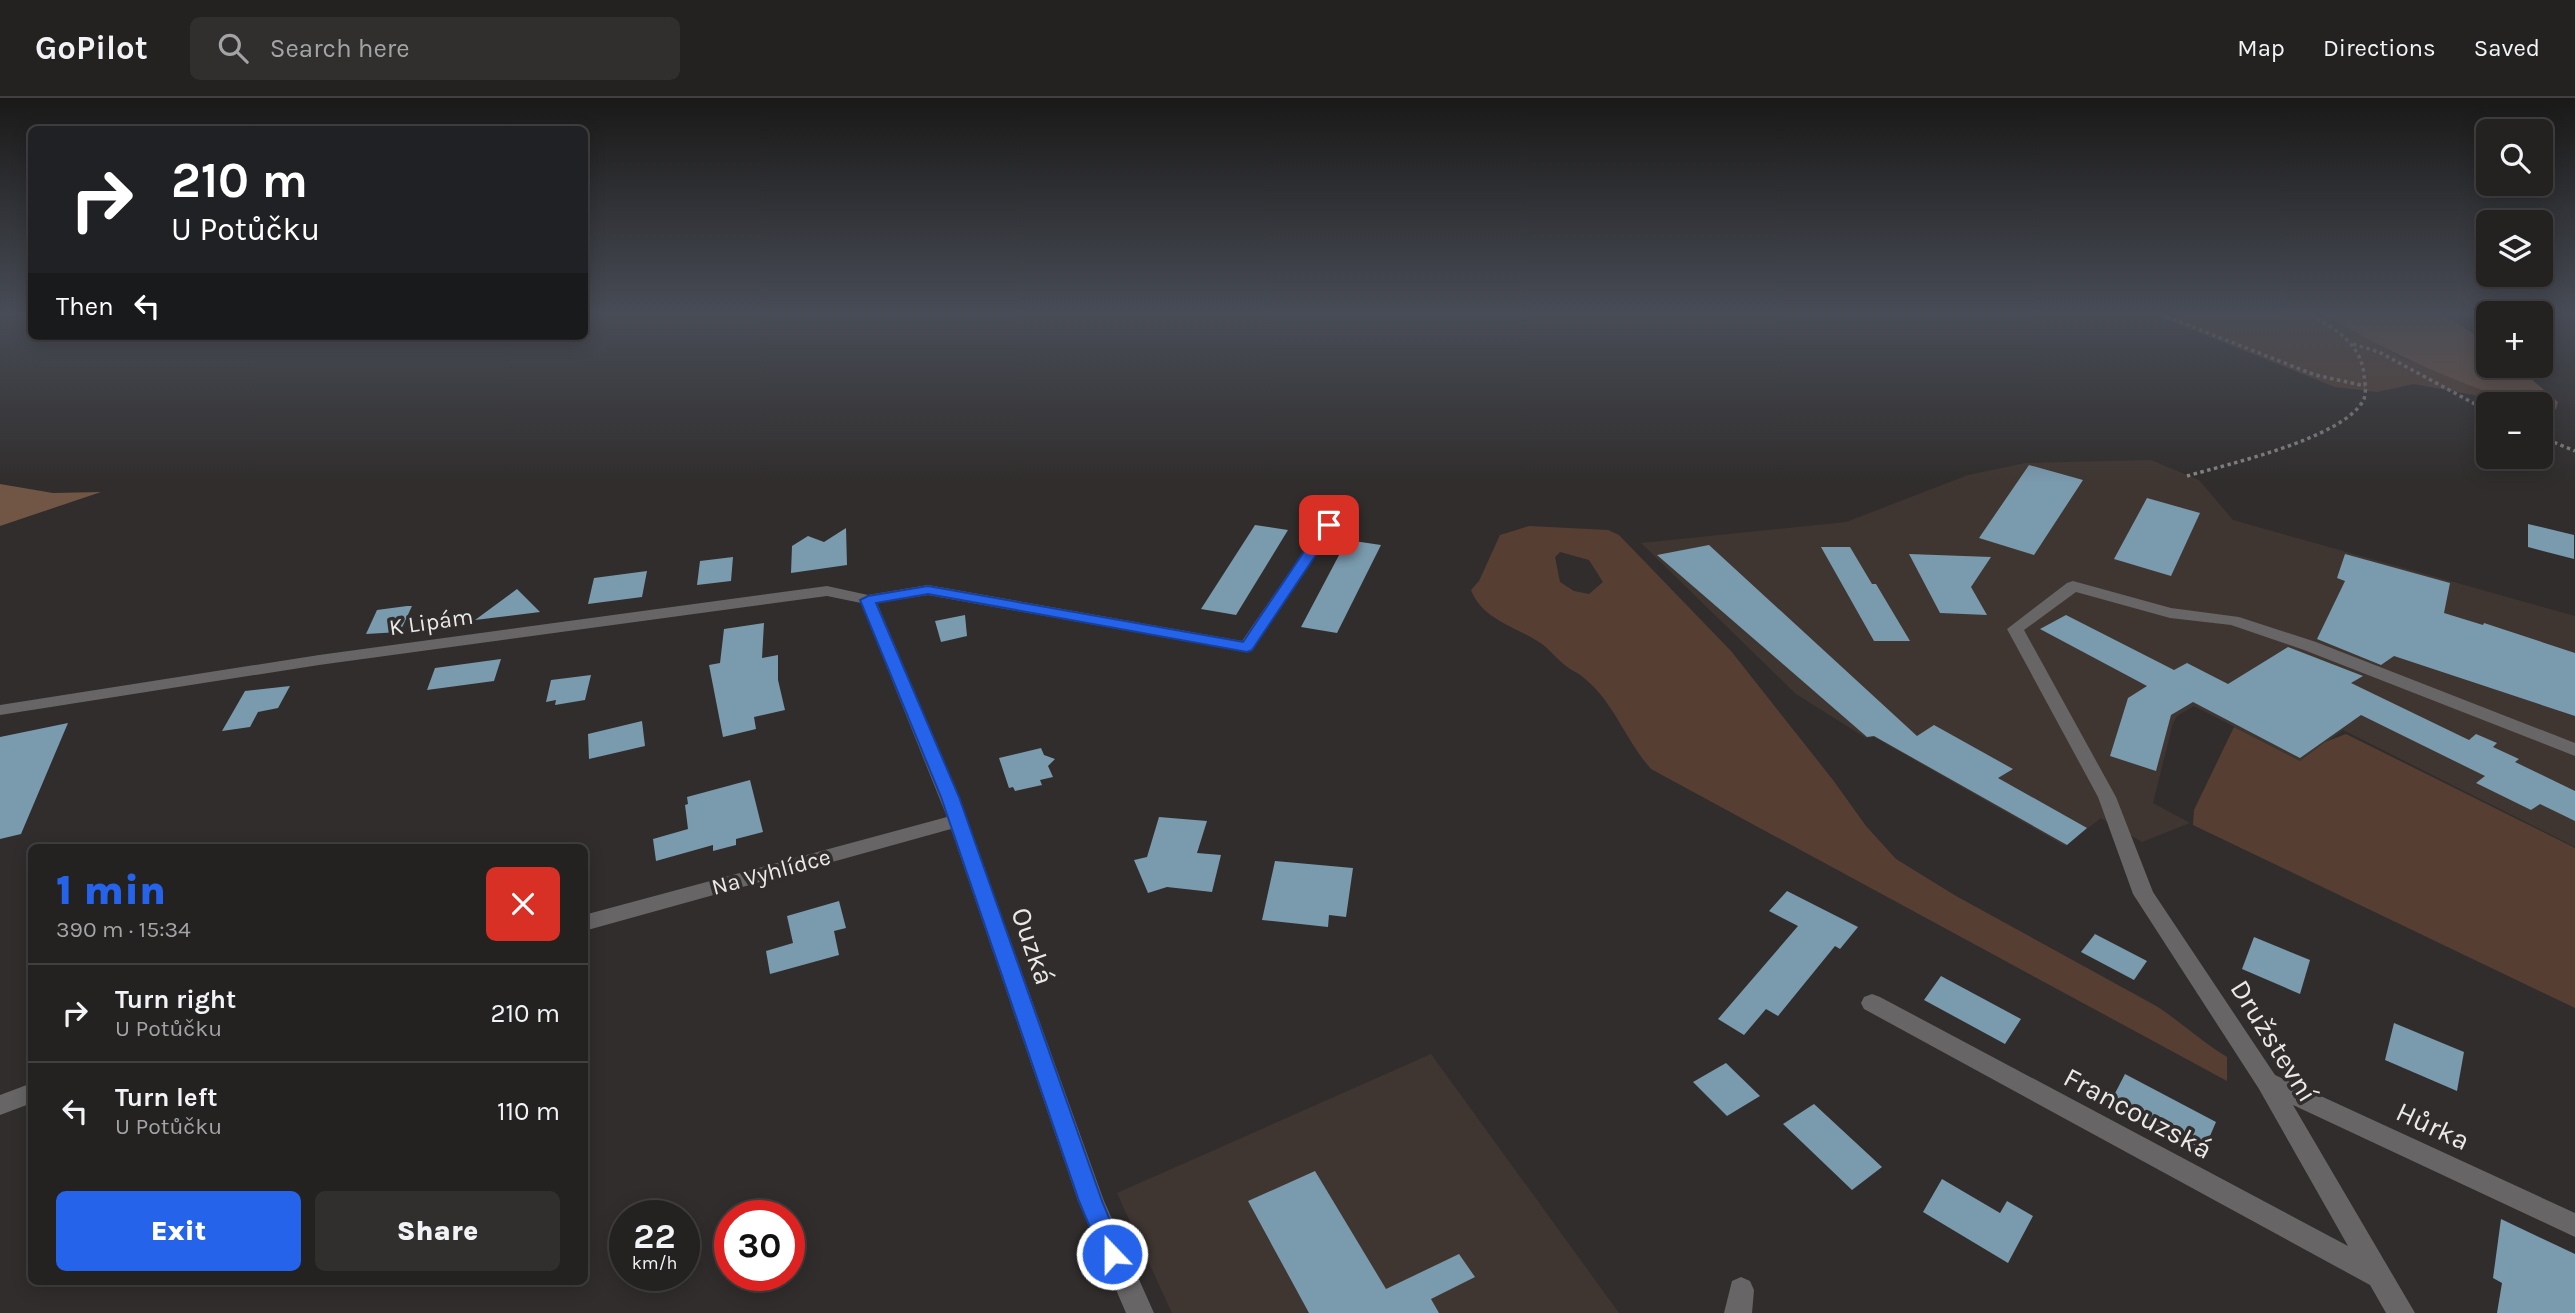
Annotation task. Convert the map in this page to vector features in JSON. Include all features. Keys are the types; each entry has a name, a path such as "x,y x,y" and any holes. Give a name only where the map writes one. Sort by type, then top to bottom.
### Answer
{"street":[{"path":"868,600 928,590 1247,647 1329,525"},
{"name":"Družstevní","path":"2401,1313 2267,1082 2143,894 2107,797 2015,629 2073,586 2170,613 2233,620 2310,646 2575,750"},
{"name":"K Lipám","path":"0,710 305,662 827,591 868,600"},
{"name":"Ouzká","path":"868,600 950,797 1091,1201 1140,1313"},
{"name":"Na Vyhlídce","path":"588,922 957,821"},
{"name":"Francouzská","path":"1872,1003 2377,1275"},
{"name":"Hůrka","path":"2267,1082 2575,1225"},
{"path":"0,1105 28,1094"}],"path":[{"path":"2304,371 2365,386"},
{"path":"2187,477 2327,431 2352,414 2365,399 2365,371"},
{"path":"2414,371 2476,405"},
{"path":"2553,441 2575,451"}],"shaded area":[{"path":"2294,371 2437,371 2491,392 2476,392 2476,395 2414,384 2377,392 2335,387"},
{"path":"2435,371 2476,371 2476,378 2530,378 2546,392 2490,392"},
{"path":"2553,398 2558,402 2556,409 2553,409"},
{"path":"2151,460 2199,480 2233,520 2575,616 2575,847 2343,730 2300,761 2194,706 2177,716 2173,723 2153,803 2190,823 2142,842 2101,818 2065,846 1874,737 1866,738 1796,694 1641,543 1846,522 1968,475 2025,463"},
{"path":"0,484 53,493 101,492 0,526"},
{"path":"1529,526 1608,530 1619,535 1731,651 1866,826 1896,859 1956,896 2158,1007 2227,1057 2227,1081 1651,769 1604,698 1582,676 1568,668 1533,638 1492,616 1477,601 1471,590 1479,581 1500,535","holes":["1560,552 1589,560 1603,582 1589,594 1574,591 1560,582 1555,557"]},
{"path":"2234,727 2300,761 2325,742 2346,734 2575,848 2575,1008 2193,825 2194,810"},
{"path":"1431,1054 1619,1313 1172,1313 1117,1193"}],"building":[{"path":"2029,465 2083,480 2034,555 1979,538"},
{"path":"2147,498 2200,513 2171,576 2114,559"},
{"path":"2528,524 2574,535 2574,559 2528,547"},
{"path":"1255,525 1288,530 1236,615 1201,609"},
{"path":"846,528 847,565 791,573 792,546 808,536 824,542"},
{"path":"1347,540 1381,545 1337,633 1301,627"},
{"path":"1709,545 1917,736 1934,725 2013,769 1998,778 2087,828 2067,845 1874,736 1867,737 1657,555"},
{"path":"1821,547 1850,547 1910,641 1874,641"},
{"path":"1909,554 1991,557 1971,587 1987,615 1940,613"},
{"path":"2345,554 2450,583 2444,613 2483,625 2484,623 2575,653 2575,716 2394,656 2381,665 2317,639 2345,581 2337,578"},
{"path":"733,557 731,581 697,585 700,561"},
{"path":"647,571 642,597 588,604 594,578"},
{"path":"517,589 540,612 475,620"},
{"path":"412,606 400,632 366,634 377,610"},
{"path":"965,615 967,636 941,642 935,621"},
{"path":"2066,615 2174,670 2187,663 2228,684 2288,647 2363,676 2351,683 2469,740 2476,734 2497,743 2493,747 2519,759 2515,762 2575,791 2575,821 2540,804 2531,810 2476,783 2485,776 2361,715 2300,758 2193,702 2171,715 2156,771 2110,756 2128,698 2147,686 2040,629"},
{"path":"764,623 762,658 778,655 778,680 785,710 754,717 756,729 723,737 709,665 720,663 724,629"},
{"path":"501,659 494,681 427,690 435,668"},
{"path":"591,675 585,700 555,705 556,700 546,702 551,680"},
{"path":"290,686 278,708 258,712 250,727 222,731 245,691"},
{"path":"642,721 645,746 589,759 588,734"},
{"path":"68,723 21,834 0,839 0,737"},
{"path":"1041,748 1044,755 1055,759 1048,766 1053,777 1040,780 1042,785 1015,791 1013,787 1009,788 999,758"},
{"path":"750,780 763,832 736,839 736,845 713,851 713,845 656,861 653,839 688,829 685,805 688,804 687,797"},
{"path":"1159,817 1207,821 1197,853 1221,855 1212,892 1167,887 1148,893 1134,860 1147,857"},
{"path":"1275,861 1353,868 1346,917 1329,915 1328,927 1262,920"},
{"path":"1787,891 1858,927 1840,949 1835,946 1778,1016 1766,1009 1744,1035 1718,1019 1798,926 1769,911"},
{"path":"839,901 846,928 834,931 839,955 770,974 766,951 793,943 787,916"},
{"path":"2095,934 2147,961 2134,980 2081,952"},
{"path":"2254,937 2310,960 2300,994 2242,969"},
{"path":"1941,976 2021,1019 2005,1044 1924,1000"},
{"path":"2394,1023 2464,1052 2457,1091 2385,1060"},
{"path":"1726,1063 1760,1096 1727,1116 1693,1082"},
{"path":"2125,1074 2216,1122 2204,1150 2111,1101"},
{"path":"1814,1104 1882,1167 1852,1190 1783,1124"},
{"path":"1315,1171 1386,1289 1459,1254 1475,1277 1431,1299 1439,1313 1309,1313 1248,1201"},
{"path":"1942,1179 2000,1213 2007,1201 2033,1216 2008,1263 1923,1212"},
{"path":"2501,1219 2575,1254 2575,1313 2497,1313 2502,1283 2493,1278"}],"route":[{"path":"1112,1254 950,797 868,600 928,590 1247,647 1329,525"}]}
